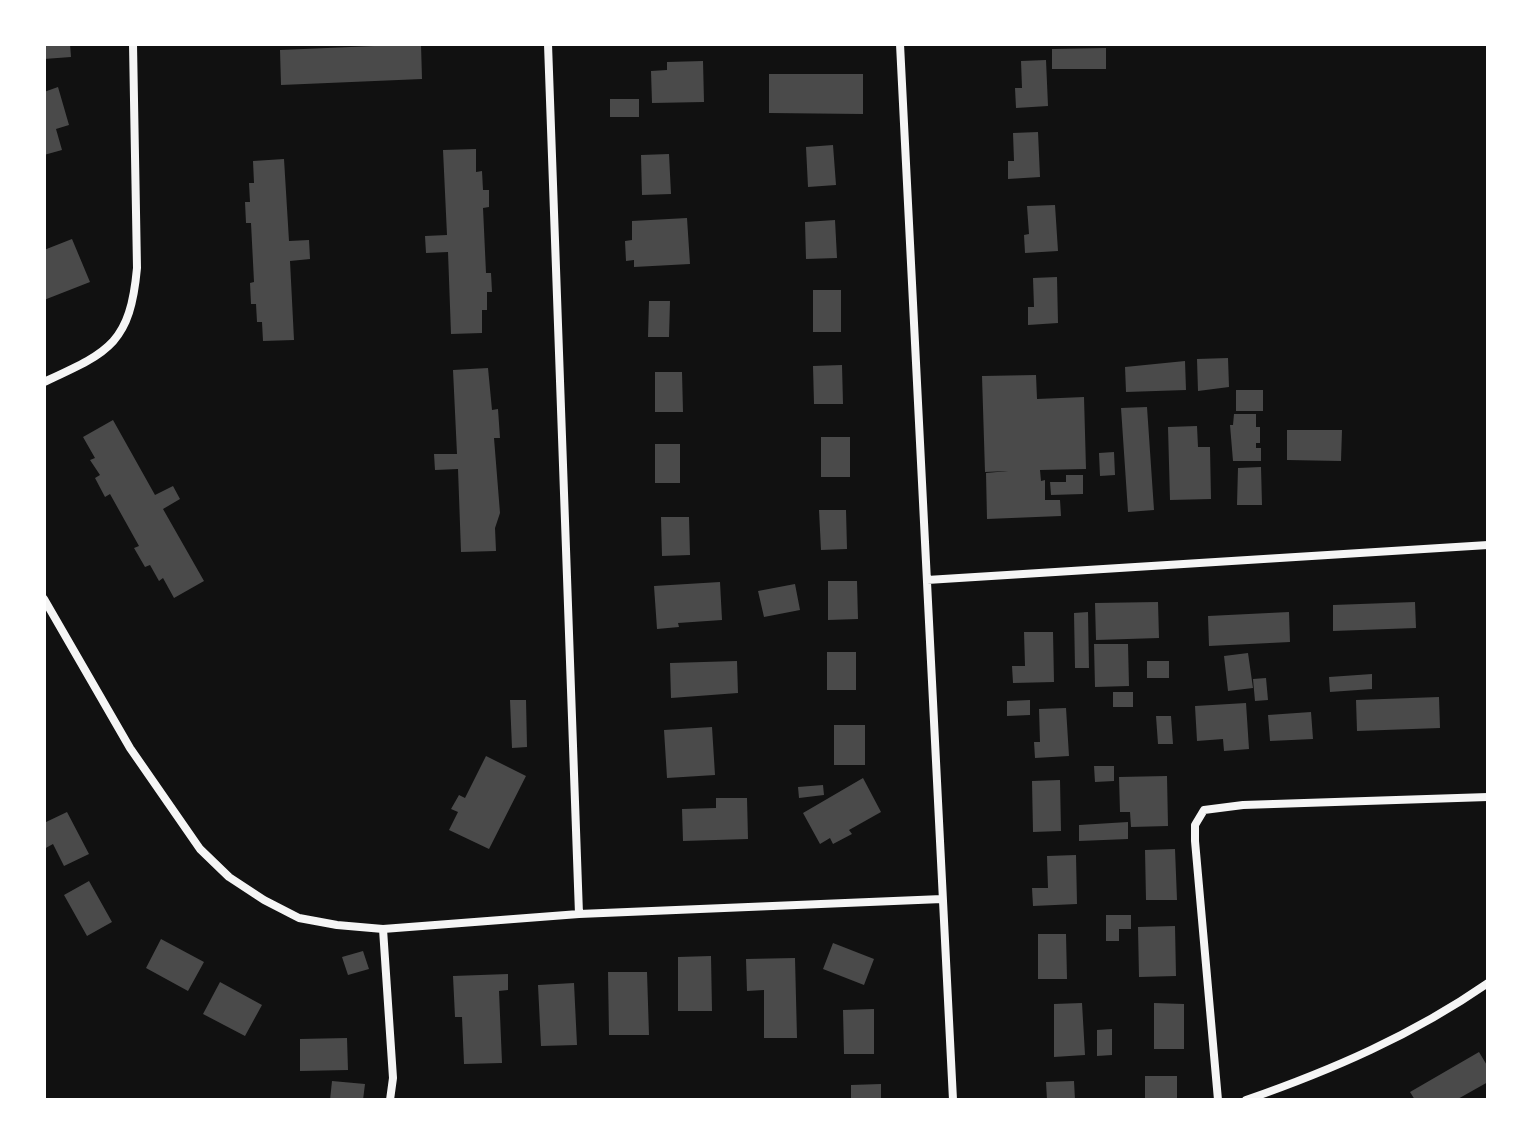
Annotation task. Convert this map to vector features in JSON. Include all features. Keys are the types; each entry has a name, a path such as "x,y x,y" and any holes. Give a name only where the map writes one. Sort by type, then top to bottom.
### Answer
{"street":[{"path":"44,382 94,358 112,344 128,321 137,268 133,44 143,44"},
{"path":"548,44 579,914"},
{"path":"900,44 953,1100"},
{"path":"927,580 1488,545"},
{"path":"44,599 130,748 200,849 229,877 299,918 383,929 579,914 942,899"},
{"path":"1218,1100 1195,841 1195,825 1204,810 1243,805 1488,797"},
{"path":"383,929 393,1078 390,1100"},
{"path":"1246,1100 1366,1053 1440,1015 1488,983"}],"building":[{"path":"44,44 70,44 71,57 44,59"},
{"path":"421,44 422,79 281,85 280,50"},
{"path":"1106,48 1106,69 1052,69 1052,49"},
{"path":"1046,60 1048,106 1016,108 1015,88 1022,88 1021,61"},
{"path":"703,61 704,102 652,103 651,71 667,70 667,62"},
{"path":"769,74 863,74 863,114 769,113"},
{"path":"58,87 69,125 56,129 62,150 44,155 44,92"},
{"path":"610,99 639,99 639,117 610,117"},
{"path":"1038,132 1040,177 1008,179 1008,161 1014,161 1013,133"},
{"path":"833,145 836,185 808,187 806,147"},
{"path":"476,149 476,172 482,171 483,190 489,190 489,207 483,208 486,273 491,273 492,292 487,292 487,310 482,310 482,333 451,334 448,252 426,253 425,236 447,235 443,150"},
{"path":"669,154 671,194 642,195 641,155"},
{"path":"284,159 289,241 309,240 310,259 290,261 294,340 263,341 262,322 257,322 256,304 251,304 250,283 254,282 251,223 246,223 245,202 250,202 249,183 254,183 253,161"},
{"path":"1055,205 1058,251 1025,253 1024,235 1029,234 1027,206"},
{"path":"687,218 690,264 634,267 634,260 626,261 625,241 632,240 632,221"},
{"path":"835,220 837,258 806,259 805,222"},
{"path":"72,239 90,282 44,300 44,250"},
{"path":"1057,277 1058,323 1028,325 1028,307 1034,307 1033,278"},
{"path":"813,290 841,290 841,332 813,332"},
{"path":"649,301 670,301 669,337 648,337"},
{"path":"1228,358 1229,387 1198,391 1197,359"},
{"path":"1185,361 1186,390 1126,392 1125,367"},
{"path":"842,365 843,404 814,404 813,366"},
{"path":"488,368 492,410 498,409 500,438 494,438 500,513 495,528 496,551 461,552 458,469 435,470 434,454 457,454 453,370"},
{"path":"655,372 682,372 683,412 655,412"},
{"path":"1036,375 1037,399 1084,397 1086,469 1040,470 1041,481 1045,480 1045,500 1060,500 1061,516 987,519 986,473 1008,471 985,472 982,376"},
{"path":"1236,390 1263,390 1263,411 1236,411"},
{"path":"1147,407 1154,510 1128,512 1121,408"},
{"path":"1234,414 1256,414 1260,443 1256,443 1256,448 1261,448 1261,461 1233,461 1230,425 1233,425"},
{"path":"113,420 155,495 173,486 180,499 163,509 204,581 174,598 163,578 159,581 150,565 145,567 134,548 139,546 110,494 105,497 95,478 100,475 90,460 95,458 83,437"},
{"path":"1197,426 1198,447 1210,447 1211,499 1170,500 1168,427"},
{"path":"1287,430 1342,430 1341,461 1287,460"},
{"path":"821,437 850,437 850,477 821,477"},
{"path":"655,444 680,444 680,483 655,483"},
{"path":"1114,452 1115,475 1100,476 1099,453"},
{"path":"1261,467 1262,505 1237,505 1238,468"},
{"path":"1066,475 1083,475 1083,494 1051,495 1050,482 1066,482"},
{"path":"819,510 846,510 847,549 821,550"},
{"path":"661,517 689,517 690,555 662,556"},
{"path":"828,581 857,581 858,619 828,620"},
{"path":"720,582 722,620 678,623 679,627 657,629 654,586"},
{"path":"795,584 800,610 764,617 758,591"},
{"path":"1158,602 1159,638 1096,640 1095,603"},
{"path":"1415,602 1416,628 1333,631 1333,605"},
{"path":"1088,612 1089,668 1075,668 1074,613"},
{"path":"1289,612 1290,642 1209,646 1208,616"},
{"path":"1024,632 1053,632 1054,682 1013,683 1012,666 1025,666"},
{"path":"1094,644 1128,644 1129,686 1095,687"},
{"path":"827,652 856,652 856,690 827,690"},
{"path":"1248,653 1253,688 1228,691 1224,656"},
{"path":"737,661 738,693 671,698 670,663"},
{"path":"1147,661 1169,661 1169,678 1147,678"},
{"path":"1372,674 1372,689 1330,692 1329,677"},
{"path":"1266,678 1268,700 1255,701 1253,679"},
{"path":"1113,692 1133,692 1133,707 1113,707"},
{"path":"1439,697 1440,728 1357,731 1356,700"},
{"path":"510,700 526,700 527,747 512,748"},
{"path":"1030,700 1030,715 1007,716 1007,701"},
{"path":"1246,703 1249,749 1224,751 1223,739 1197,741 1195,706"},
{"path":"1066,708 1069,756 1035,758 1034,742 1040,742 1039,709"},
{"path":"1311,712 1313,739 1270,741 1268,715"},
{"path":"1156,716 1171,716 1173,744 1158,744"},
{"path":"834,725 865,725 865,765 834,765"},
{"path":"712,727 715,775 667,778 664,730"},
{"path":"486,756 526,776 489,849 449,830 458,812 451,809 459,795 465,798"},
{"path":"1094,766 1114,766 1114,781 1095,782"},
{"path":"1167,776 1168,826 1131,827 1130,812 1120,812 1119,777"},
{"path":"863,778 881,812 849,830 852,834 833,844 830,838 820,844 803,813"},
{"path":"1060,780 1061,831 1033,832 1032,781"},
{"path":"823,785 824,795 799,798 798,787"},
{"path":"716,798 747,798 748,839 683,841 682,809 716,808"},
{"path":"67,812 89,854 64,866 53,844 44,849 44,823"},
{"path":"1128,822 1128,839 1079,841 1079,825"},
{"path":"1175,849 1177,900 1146,900 1145,850"},
{"path":"1076,855 1077,904 1033,906 1032,888 1048,888 1047,856"},
{"path":"89,881 112,922 87,936 64,895"},
{"path":"1106,915 1131,915 1131,929 1119,929 1119,941 1106,941"},
{"path":"1175,926 1176,976 1139,977 1138,927"},
{"path":"1038,934 1066,934 1067,979 1038,979"},
{"path":"161,939 204,962 188,991 146,968"},
{"path":"833,943 874,959 864,985 823,969"},
{"path":"363,951 369,969 348,975 342,957"},
{"path":"711,956 712,1011 678,1011 678,957"},
{"path":"795,958 797,1038 764,1038 764,990 747,991 746,959"},
{"path":"608,972 647,972 649,1035 609,1035"},
{"path":"508,974 508,990 499,991 502,1063 464,1064 462,1017 455,1017 453,976"},
{"path":"220,982 262,1005 245,1036 203,1014"},
{"path":"574,983 577,1045 541,1046 538,985"},
{"path":"1082,1003 1085,1055 1054,1057 1054,1004"},
{"path":"1154,1003 1184,1004 1184,1049 1154,1049"},
{"path":"874,1009 874,1054 844,1054 843,1010"},
{"path":"1112,1029 1112,1055 1097,1056 1097,1030"},
{"path":"347,1038 348,1070 300,1071 300,1039"},
{"path":"1479,1052 1488,1067 1488,1082 1456,1100 1415,1100 1410,1092"},
{"path":"1145,1076 1177,1076 1177,1100 1145,1100"},
{"path":"332,1081 365,1084 363,1100 330,1100"},
{"path":"1074,1081 1075,1100 1047,1100 1046,1082"},
{"path":"881,1084 881,1100 851,1100 851,1085"}]}
